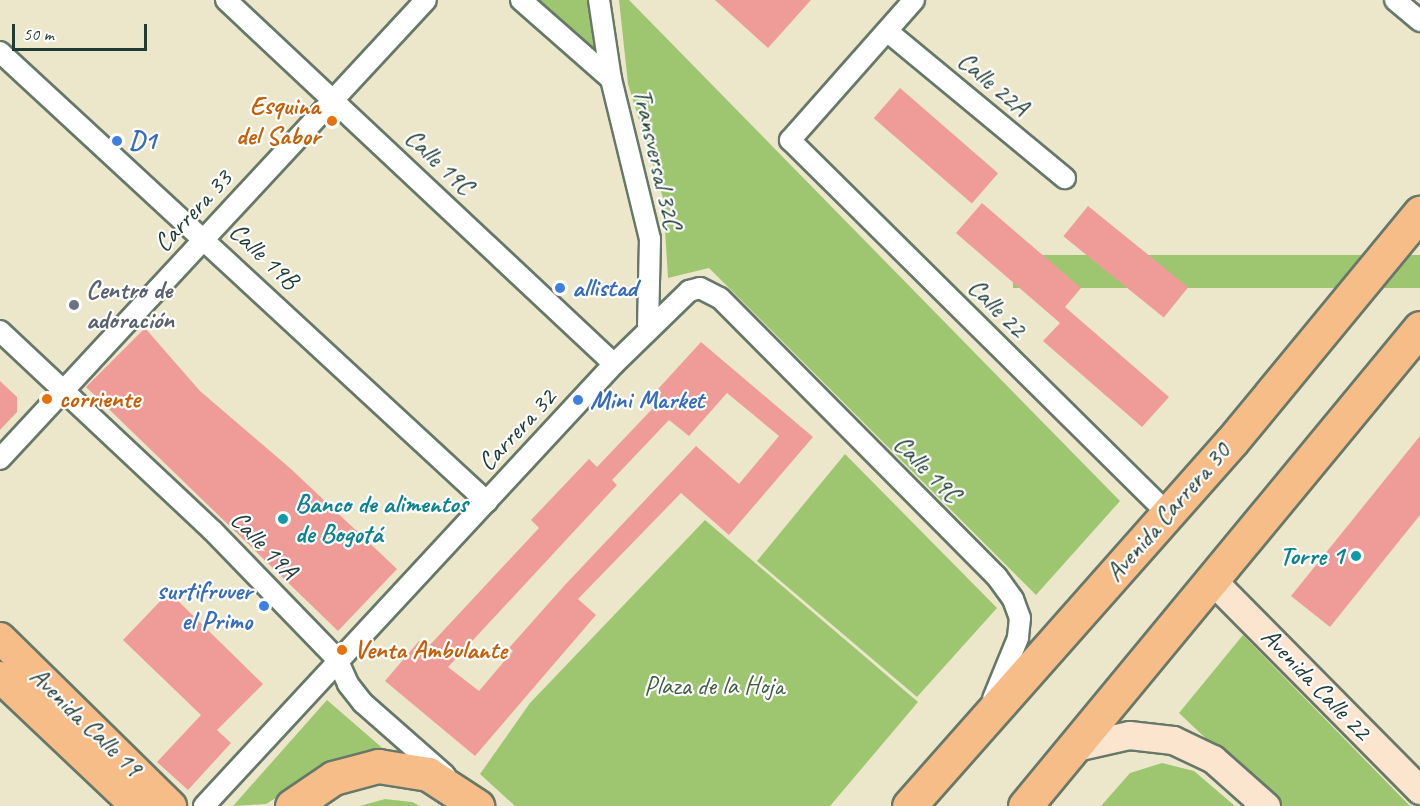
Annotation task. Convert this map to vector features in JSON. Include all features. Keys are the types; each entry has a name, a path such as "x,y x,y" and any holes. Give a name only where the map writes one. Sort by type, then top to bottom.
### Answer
{"highway":[{"name":"Avenida Carrera 30","path":"909,806 1332,322 1420,213"},
{"path":"1024,806 1420,328"},
{"path":"292,806 333,778 354,769 393,766 428,774 477,806"},
{"path":"330,806 361,790 383,787 402,788 442,806"}],"main road":[{"name":"Avenida Calle 19","path":"0,638 171,806"},
{"name":"Avenida Calle 19","path":"0,677 136,806"}],"street":[{"name":"Calle 19C","path":"226,0 614,364"},
{"name":"Carrera 33","path":"0,459 426,0"},
{"path":"521,0 611,79"},
{"name":"Transversal 32C","path":"599,0 611,79 650,239 648,330"},
{"path":"887,31 914,0"},
{"path":"1395,0 1420,21"},
{"name":"Calle 22","path":"887,31 790,140 1167,513"},
{"name":"Calle 22A","path":"887,31 1065,178"},
{"name":"Calle 19B","path":"0,52 206,238 487,502"},
{"name":"Calle 19C","path":"707,288 989,569 1013,599 1020,618 1018,638 984,721"},
{"name":"Carrera 32","path":"204,806 337,659 487,502 614,364 689,291 707,288"},
{"name":"Calle 19A","path":"0,331 212,530 337,659 348,684 363,703 477,806"},
{"name":"Avenida Calle 22","path":"1211,579 1420,790"},
{"path":"1071,748 1129,735 1173,740 1213,759 1266,806"}],"green space":[{"path":"535,0 588,0 596,53"},
{"path":"619,0 629,0 1120,501 1036,595 709,268 668,278 663,198 628,84"},
{"path":"1013,255 1420,255 1420,288 1013,288"},
{"path":"845,454 997,608 917,697 757,561"},
{"name":"Plaza de la Hoja","path":"705,520 918,702 830,806 515,806 480,774 530,703"},
{"path":"1243,635 1410,806 1277,806 1179,713"},
{"path":"327,700 387,752 358,753 341,759 266,804 233,806"},
{"path":"1162,763 1194,771 1235,806 1101,806 1130,773"},
{"path":"385,799 412,802 420,806 360,806"}],"building":[{"path":"715,0 811,0 768,48"},
{"path":"900,88 998,173 972,203 874,118"},
{"path":"982,203 1081,288 1065,307 1169,397 1142,427 1043,341 1060,323 956,233"},
{"path":"1088,206 1188,287 1164,317 1063,236"},
{"name":"Banco de alimentos de Bogotá","path":"145,328 200,391 291,469 397,569 338,631 86,387"},
{"path":"701,342 813,437 729,535 681,493 578,599 596,615 475,756 385,681 419,641 428,647 539,528 531,520 589,459 597,467 655,406 648,400","holes":["727,393 779,436 739,484 696,446 509,648 513,651 479,691 448,667 617,485 612,480 669,420 689,436"]},
{"path":"0,381 17,397 17,412 0,430"},
{"name":"Torre 1","path":"1420,436 1420,515 1330,627 1291,596"},
{"path":"169,592 263,684 217,730 231,743 188,790 157,762 201,715 123,640"}],"place":[{"name":"Esquina del Sabor","path":"332,121"},
{"name":"D1","path":"117,141"},
{"name":"allistad","path":"560,288"},
{"name":"Centro de adoración","path":"74,305"},
{"name":"corriente","path":"47,399"},
{"name":"Mini Market","path":"578,400"},
{"name":"Banco de alimentos de Bogotá","path":"283,519"},
{"name":"Torre 1","path":"1356,556"},
{"name":"surtifruver el Primo","path":"264,606"},
{"name":"Venta Ambulante","path":"342,650"}]}
